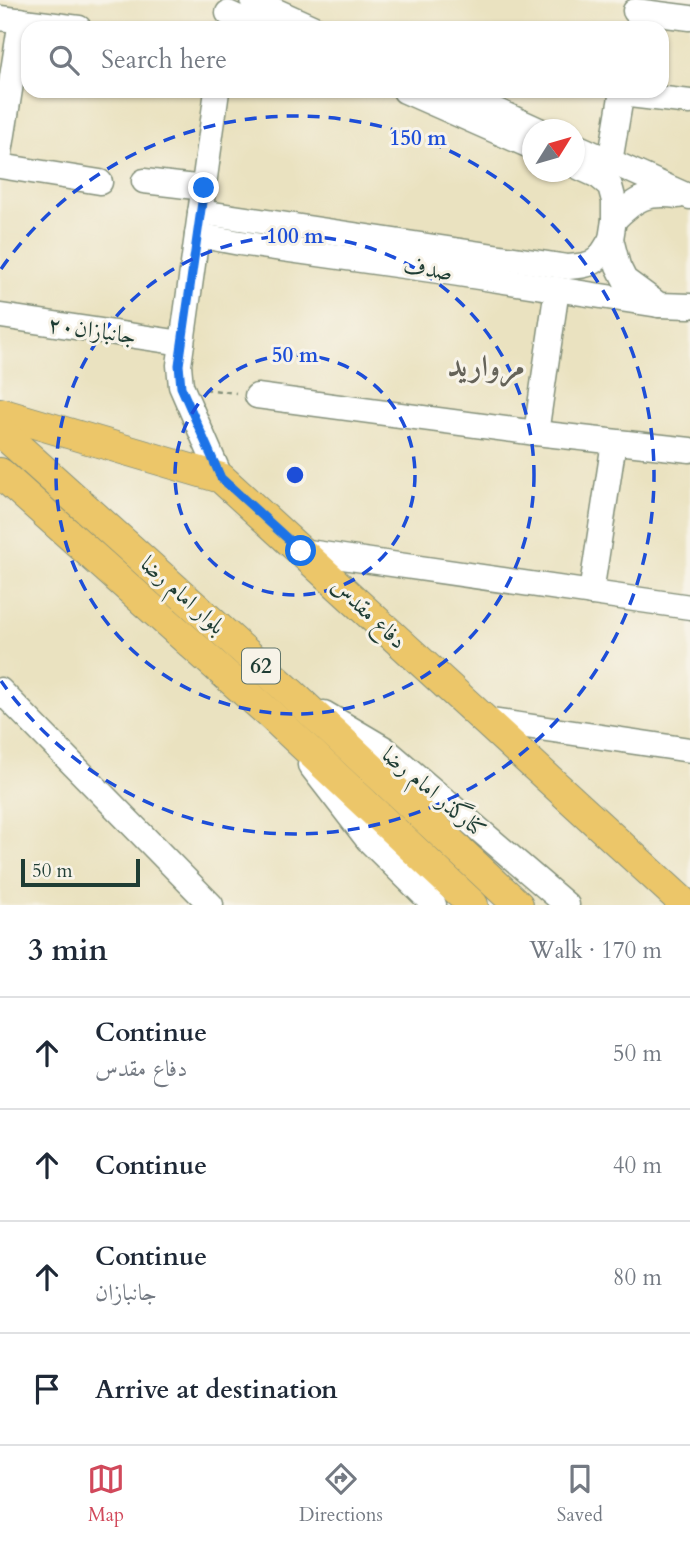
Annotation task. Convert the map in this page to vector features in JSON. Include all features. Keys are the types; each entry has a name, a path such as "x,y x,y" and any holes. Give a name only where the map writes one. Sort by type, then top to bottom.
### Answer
{"main road":[{"name":"دفاع مقدس","path":"0,413 221,478 686,905"},
{"name":"بلوار امام رضا","path":"0,431 291,693 518,905"},
{"name":"بلوار امام رضا","path":"0,473 273,717 473,905"}],"street":[{"path":"635,13 690,18"},
{"path":"228,14 259,15 284,21"},
{"path":"0,153 10,19"},
{"path":"216,98 179,365 181,387 221,478"},
{"path":"421,98 522,142"},
{"path":"469,98 522,122"},
{"path":"610,162 621,98"},
{"path":"663,98 690,102"},
{"path":"585,150 690,197"},
{"path":"0,166 100,182"},
{"path":"585,170 610,186 614,201 612,229 618,266 625,280 659,304"},
{"path":"144,181 200,212"},
{"name":"صدف","path":"200,212 568,267 584,266 599,259 612,229 628,206 659,194 690,197"},
{"name":"صدف","path":"200,212 240,243 659,304 690,306"},
{"path":"240,243 237,232 239,224 246,219"},
{"path":"536,433 557,289"},
{"name":"جانبازان۲۰","path":"1,316 182,343"},
{"path":"257,396 536,433 690,450"},
{"path":"592,593 614,442"},
{"path":"301,551 690,607"},
{"path":"0,690 211,905"},
{"name":"کنارگذر امام رضا","path":"291,693 385,749 567,905"},
{"path":"273,717 368,840 434,905"},
{"path":"485,720 690,750"}],"path":[{"path":"181,387 257,396"}],"district":[{"name":"مروارید","path":"486,366"}],"route":[{"path":"204,188 179,365 181,387 221,478 301,551"}]}
